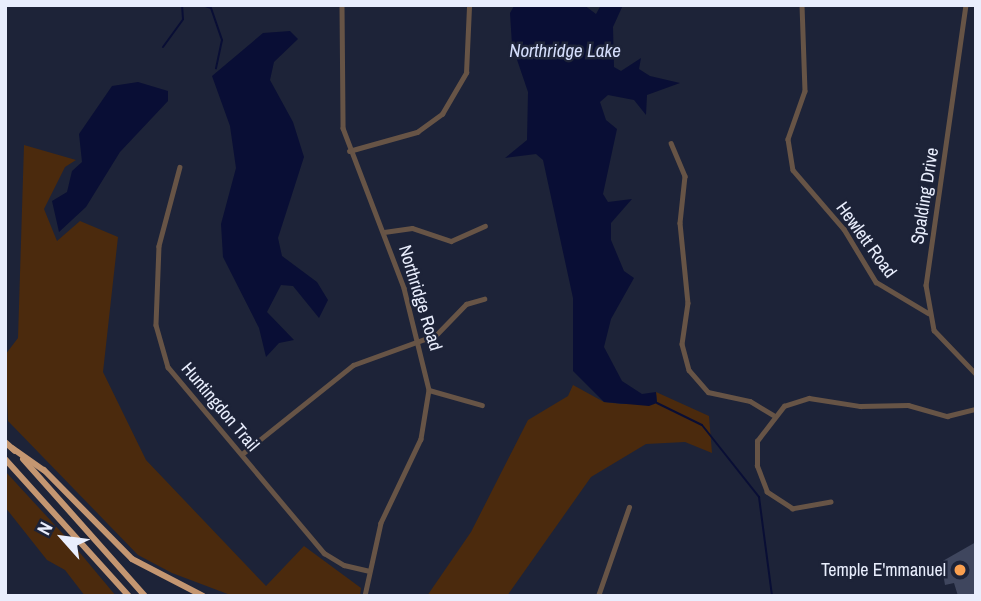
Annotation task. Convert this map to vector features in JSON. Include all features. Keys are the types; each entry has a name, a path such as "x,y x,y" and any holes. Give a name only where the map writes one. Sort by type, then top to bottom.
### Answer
{"highway":[{"path":"5,442 44,470 132,559 203,596"},
{"path":"12,448 145,596"},
{"path":"5,459 129,596"}],"street":[{"name":"Northridge Road","path":"342,5 341,109 349,152 384,232 419,340 429,390 421,439 381,523 365,596"},
{"name":"Hewlett Road","path":"802,5 805,91 788,139 793,170 844,229 876,282 928,313"},
{"name":"Spalding Drive","path":"966,5 941,205 926,273 928,313 939,338 976,374"},
{"path":"349,152 417,132 442,114 466,72 469,6"},
{"path":"671,143 685,176 680,223 688,303 682,345 689,370 708,392 750,401 773,415"},
{"name":"Huntingdon Trail","path":"180,167 162,228 158,337 176,380 324,553 369,570"},
{"path":"384,232 412,228 451,241 485,226"},
{"path":"242,454 353,365 445,331 466,304 484,299"},
{"path":"429,390 482,405"},
{"path":"831,502 793,509 767,492 755,449 773,415 809,398 860,406 908,405 947,416 976,410"},
{"path":"598,596 629,507"}],"shaded area":[{"path":"24,145 76,160 65,167 44,209 57,241 80,221 118,237 103,372 146,460 266,586 304,546 361,588 360,596 233,596 172,573 138,555 8,421 5,355 18,338"},
{"path":"573,385 604,402 621,404 657,403 656,392 709,416 712,453 685,442 646,444 591,477 507,596 427,596 471,532 528,420 568,396"},
{"path":"5,471 116,596 85,596 65,570 47,560 5,507"}],"water":[{"name":"Northridge Lake","path":"584,5 596,14 601,5 623,5 613,27 614,67 621,71 641,58 639,69 650,76 680,83 647,95 646,115 634,100 608,95 600,102 606,120 617,129 603,194 608,202 632,199 611,223 611,240 624,271 634,278 611,319 604,347 622,381 642,394 656,392 657,403 649,406 604,402 573,371 573,298 543,160 536,154 505,158 527,140 528,92 512,45 510,13 514,6"},
{"path":"290,31 298,39 274,62 270,80 293,122 304,157 278,238 282,256 317,282 328,300 319,318 293,286 281,285 267,312 294,340 279,343 266,357 259,328 223,257 221,224 236,168 230,126 212,76 263,33"},
{"path":"138,82 168,91 168,101 120,152 86,207 59,232 52,201 67,192 72,171 82,162 79,134 112,86"}],"building":[{"name":"Temple E'mmanuel","path":"976,542 976,596 958,596 954,583 945,585 941,562"}],"waterway":[{"path":"163,47 183,19 182,5"},
{"path":"185,5 198,5"},
{"path":"202,5 211,8 222,40 216,68"},
{"path":"657,403 702,425 759,497 772,596"}],"place":[{"name":"Temple E'mmanuel","path":"960,570"}]}
